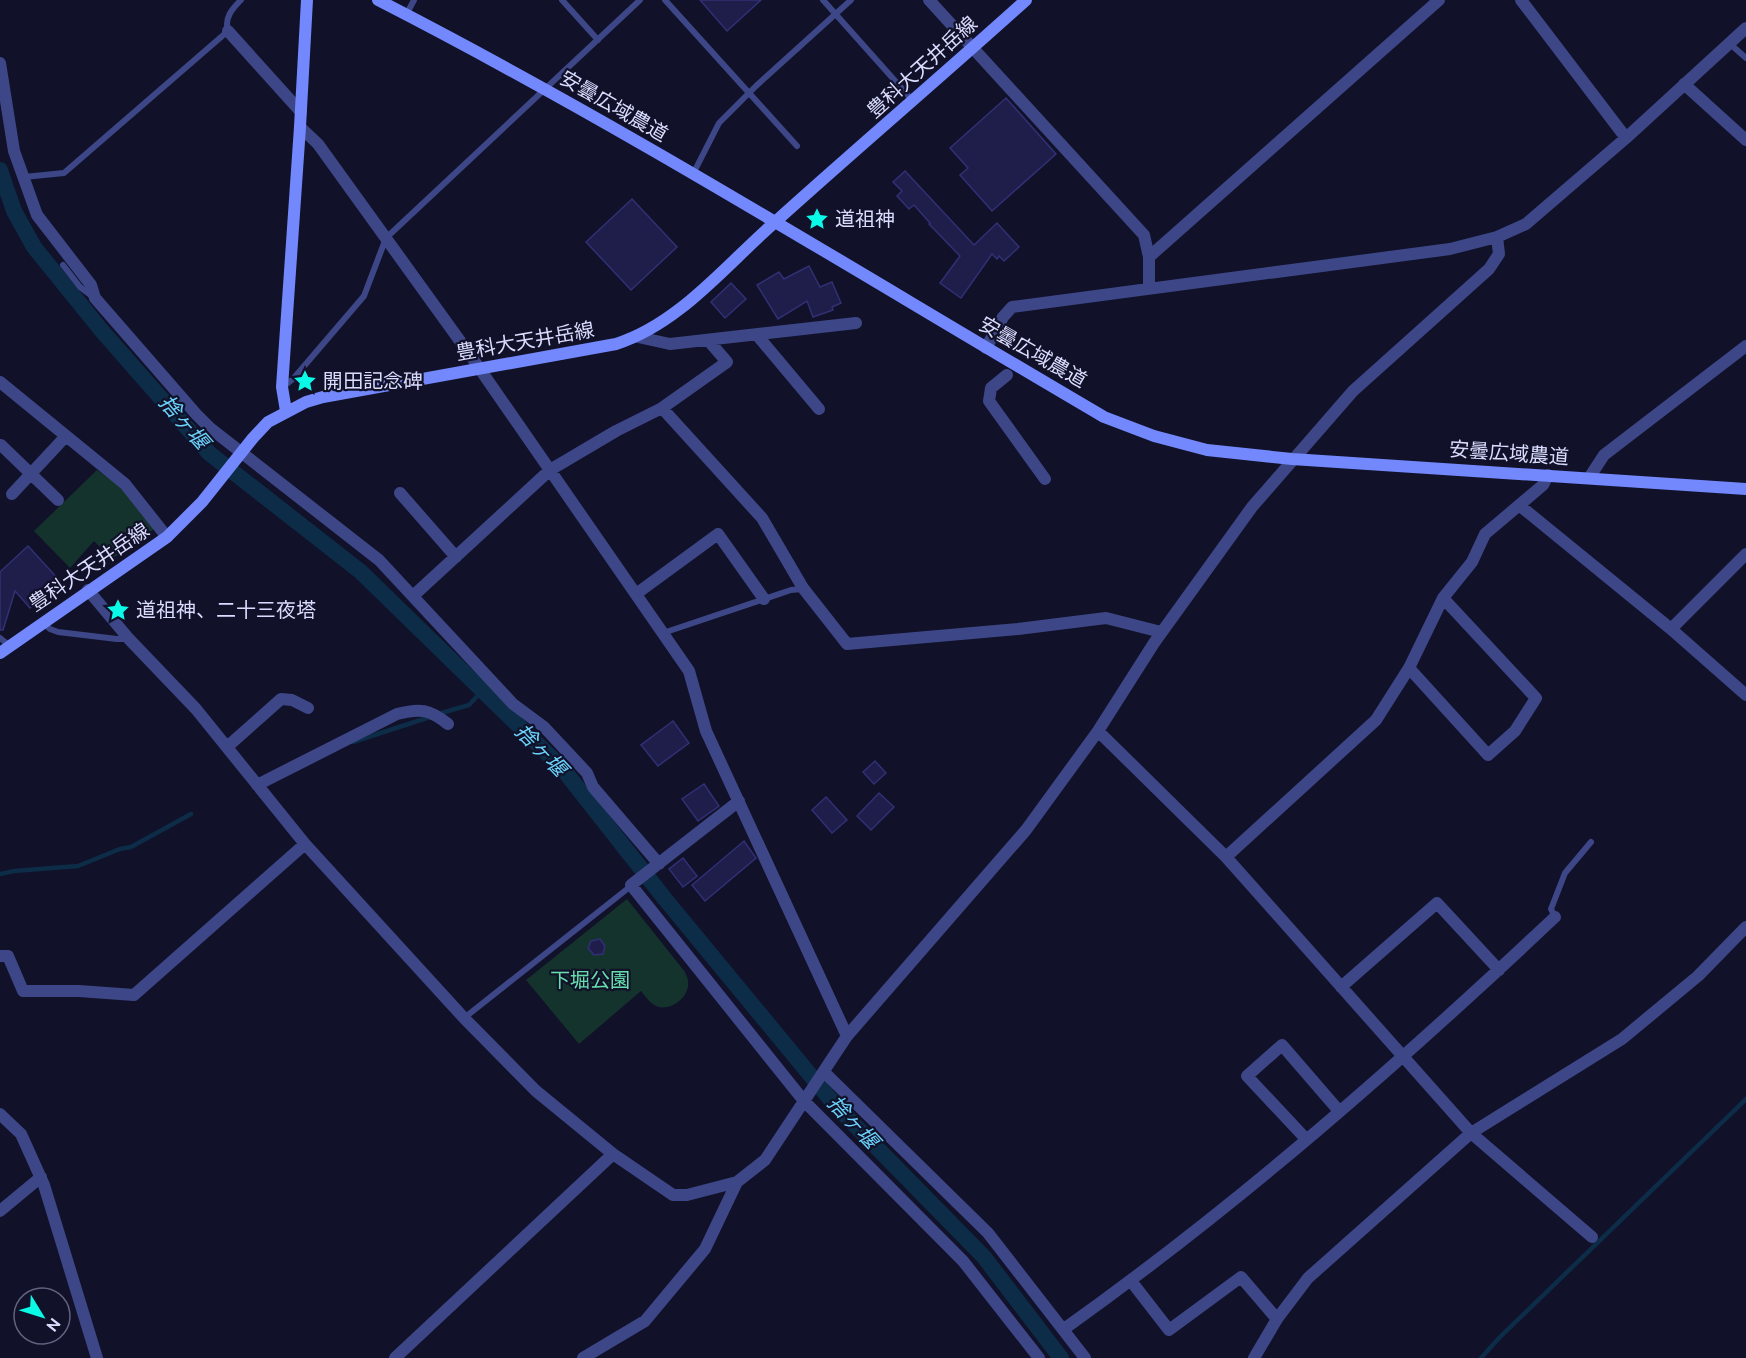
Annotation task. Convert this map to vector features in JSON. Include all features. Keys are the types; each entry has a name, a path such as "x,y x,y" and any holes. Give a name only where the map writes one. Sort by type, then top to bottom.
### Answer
{"street":[{"path":"286,411 282,387 307,0"},
{"name":"安曇広域農道","path":"378,0 546,89 1104,417 1154,436 1207,450 1292,459 1746,489"},
{"path":"929,0 1144,235 1149,257 1149,288"},
{"name":"豊科大天井岳線","path":"3,646 167,537 202,502 268,422 286,411 323,397 616,344 638,337 706,287 775,222 1026,0"},
{"path":"1149,257 1439,0"},
{"path":"1521,0 1626,138"},
{"path":"986,348 1003,317 1012,307 1294,271 1439,250 1497,237 1526,224 1626,138 1746,28"},
{"path":"228,31 301,112"},
{"path":"0,63 14,151 37,215 91,285 95,298 196,414 239,456 379,560 513,704 544,727 587,773 593,787 659,864"},
{"path":"1684,84 1746,140"},
{"path":"300,127 318,144 386,238 689,671 706,731 848,1036"},
{"path":"88,590 129,639 196,709 305,844 465,1018 536,1091 613,1155 673,1196 687,1195 737,1182 765,1160 848,1036 1026,830 1098,731 1161,632 1252,507 1353,391 1489,268 1499,254 1497,237"},
{"path":"638,337 670,344 856,323"},
{"path":"757,334 819,409"},
{"path":"413,596 550,470 616,431 662,408 727,362 708,339"},
{"path":"1589,478 1604,455 1746,346"},
{"path":"1007,375 991,388 989,401 1045,479"},
{"path":"0,382 125,484 167,537"},
{"path":"662,408 762,518 803,588 847,644 1018,629 1106,618 1161,632"},
{"path":"12,494 66,436"},
{"path":"1,445 58,500"},
{"path":"1226,857 1376,720 1409,668 1443,598 1472,562 1485,534 1543,485 1548,475"},
{"path":"400,493 456,557"},
{"path":"1519,505 1671,629 1746,695"},
{"path":"636,594 718,534 764,599"},
{"path":"1671,629 1744,560"},
{"path":"1409,668 1488,755 1515,731 1536,698 1443,598"},
{"path":"227,747 281,699 292,700 308,708"},
{"path":"257,785 397,714 414,709 433,712 448,724"},
{"path":"1098,731 1226,857 1471,1133 1592,1237"},
{"path":"739,801 634,883 806,1097 963,1261 1039,1358"},
{"path":"0,956 8,956 23,991 79,991 134,995 305,844"},
{"path":"1341,987 1437,903 1499,970"},
{"path":"1064,1329 1197,1230 1339,1111 1403,1057 1555,917"},
{"path":"1254,1358 1277,1319 1308,1278 1471,1133 1622,1039 1698,976 1746,927"},
{"path":"1306,1138 1247,1076 1282,1045 1339,1111"},
{"path":"823,1073 988,1233 1085,1358"},
{"path":"0,1113 21,1134 41,1177 97,1358"},
{"path":"396,1358 613,1155"},
{"path":"0,1211 41,1177"},
{"path":"584,1358 645,1322 705,1249 737,1182"},
{"path":"1131,1281 1169,1330 1241,1277 1277,1319"}],"lane":[{"path":"23,177 64,172 228,31 225,23 229,14 242,0"},
{"path":"406,15 414,0"},
{"path":"562,0 598,39"},
{"path":"282,387 293,379 364,296 386,238 640,0"},
{"path":"665,0 797,146"},
{"path":"823,0 914,101"},
{"path":"693,174 719,123 851,0"},
{"path":"1729,43 1746,58"},
{"path":"63,266 80,286 95,298"},
{"path":"663,633 803,588"},
{"path":"42,622 58,632 129,639"},
{"path":"1555,917 1551,909 1565,873 1591,842"},
{"path":"465,1018 634,883"}],"green space":[{"path":"97,470 123,488 154,529 112,559 94,541 70,568 34,531"},
{"name":"下堀公園","path":"627,899 685,972 688,987 680,1001 664,1007 659,1007 649,1001 641,991 579,1044 526,980"}],"building":[{"path":"700,0 761,0 727,31"},
{"path":"1006,98 1056,154 992,211 960,175 968,168 950,148"},
{"path":"905,171 974,245 997,223 1019,247 1004,261 992,254 961,298 940,283 960,256 914,205 909,209 897,196 902,191 893,182"},
{"path":"632,199 677,247 631,290 586,242"},
{"path":"809,266 820,287 832,282 841,303 832,307 833,310 813,317 807,301 778,319 757,285 779,272 784,279"},
{"path":"731,283 746,299 725,318 711,302"},
{"path":"28,546 60,581 30,608 15,591 3,630 0,630 0,572"},
{"path":"673,721 689,743 658,766 641,745"},
{"path":"875,761 886,773 874,784 863,772"},
{"path":"704,784 719,806 698,821 682,799"},
{"path":"879,793 894,807 871,830 857,816"},
{"path":"826,797 847,820 832,833 812,810"},
{"path":"744,841 756,858 705,901 692,885"},
{"path":"683,858 697,876 683,887 669,869"},
{"path":"600,939 605,946 603,954 594,955 588,948 591,941"}],"waterway":[{"name":"捨ヶ堰","path":"0,170 14,211 34,247 102,331 209,453 361,572 562,768 665,899 835,1105 984,1257 1061,1358"},
{"path":"438,714 469,705 482,691"},
{"path":"353,742 430,717"},
{"path":"0,874 78,866 120,849 131,847 191,814"},
{"path":"1481,1358 1746,1099"}],"place":[{"name":"道祖神","path":"817,219"},
{"name":"開田記念碑","path":"305,381"},
{"name":"道祖神、二十三夜塔","path":"118,610"}]}
